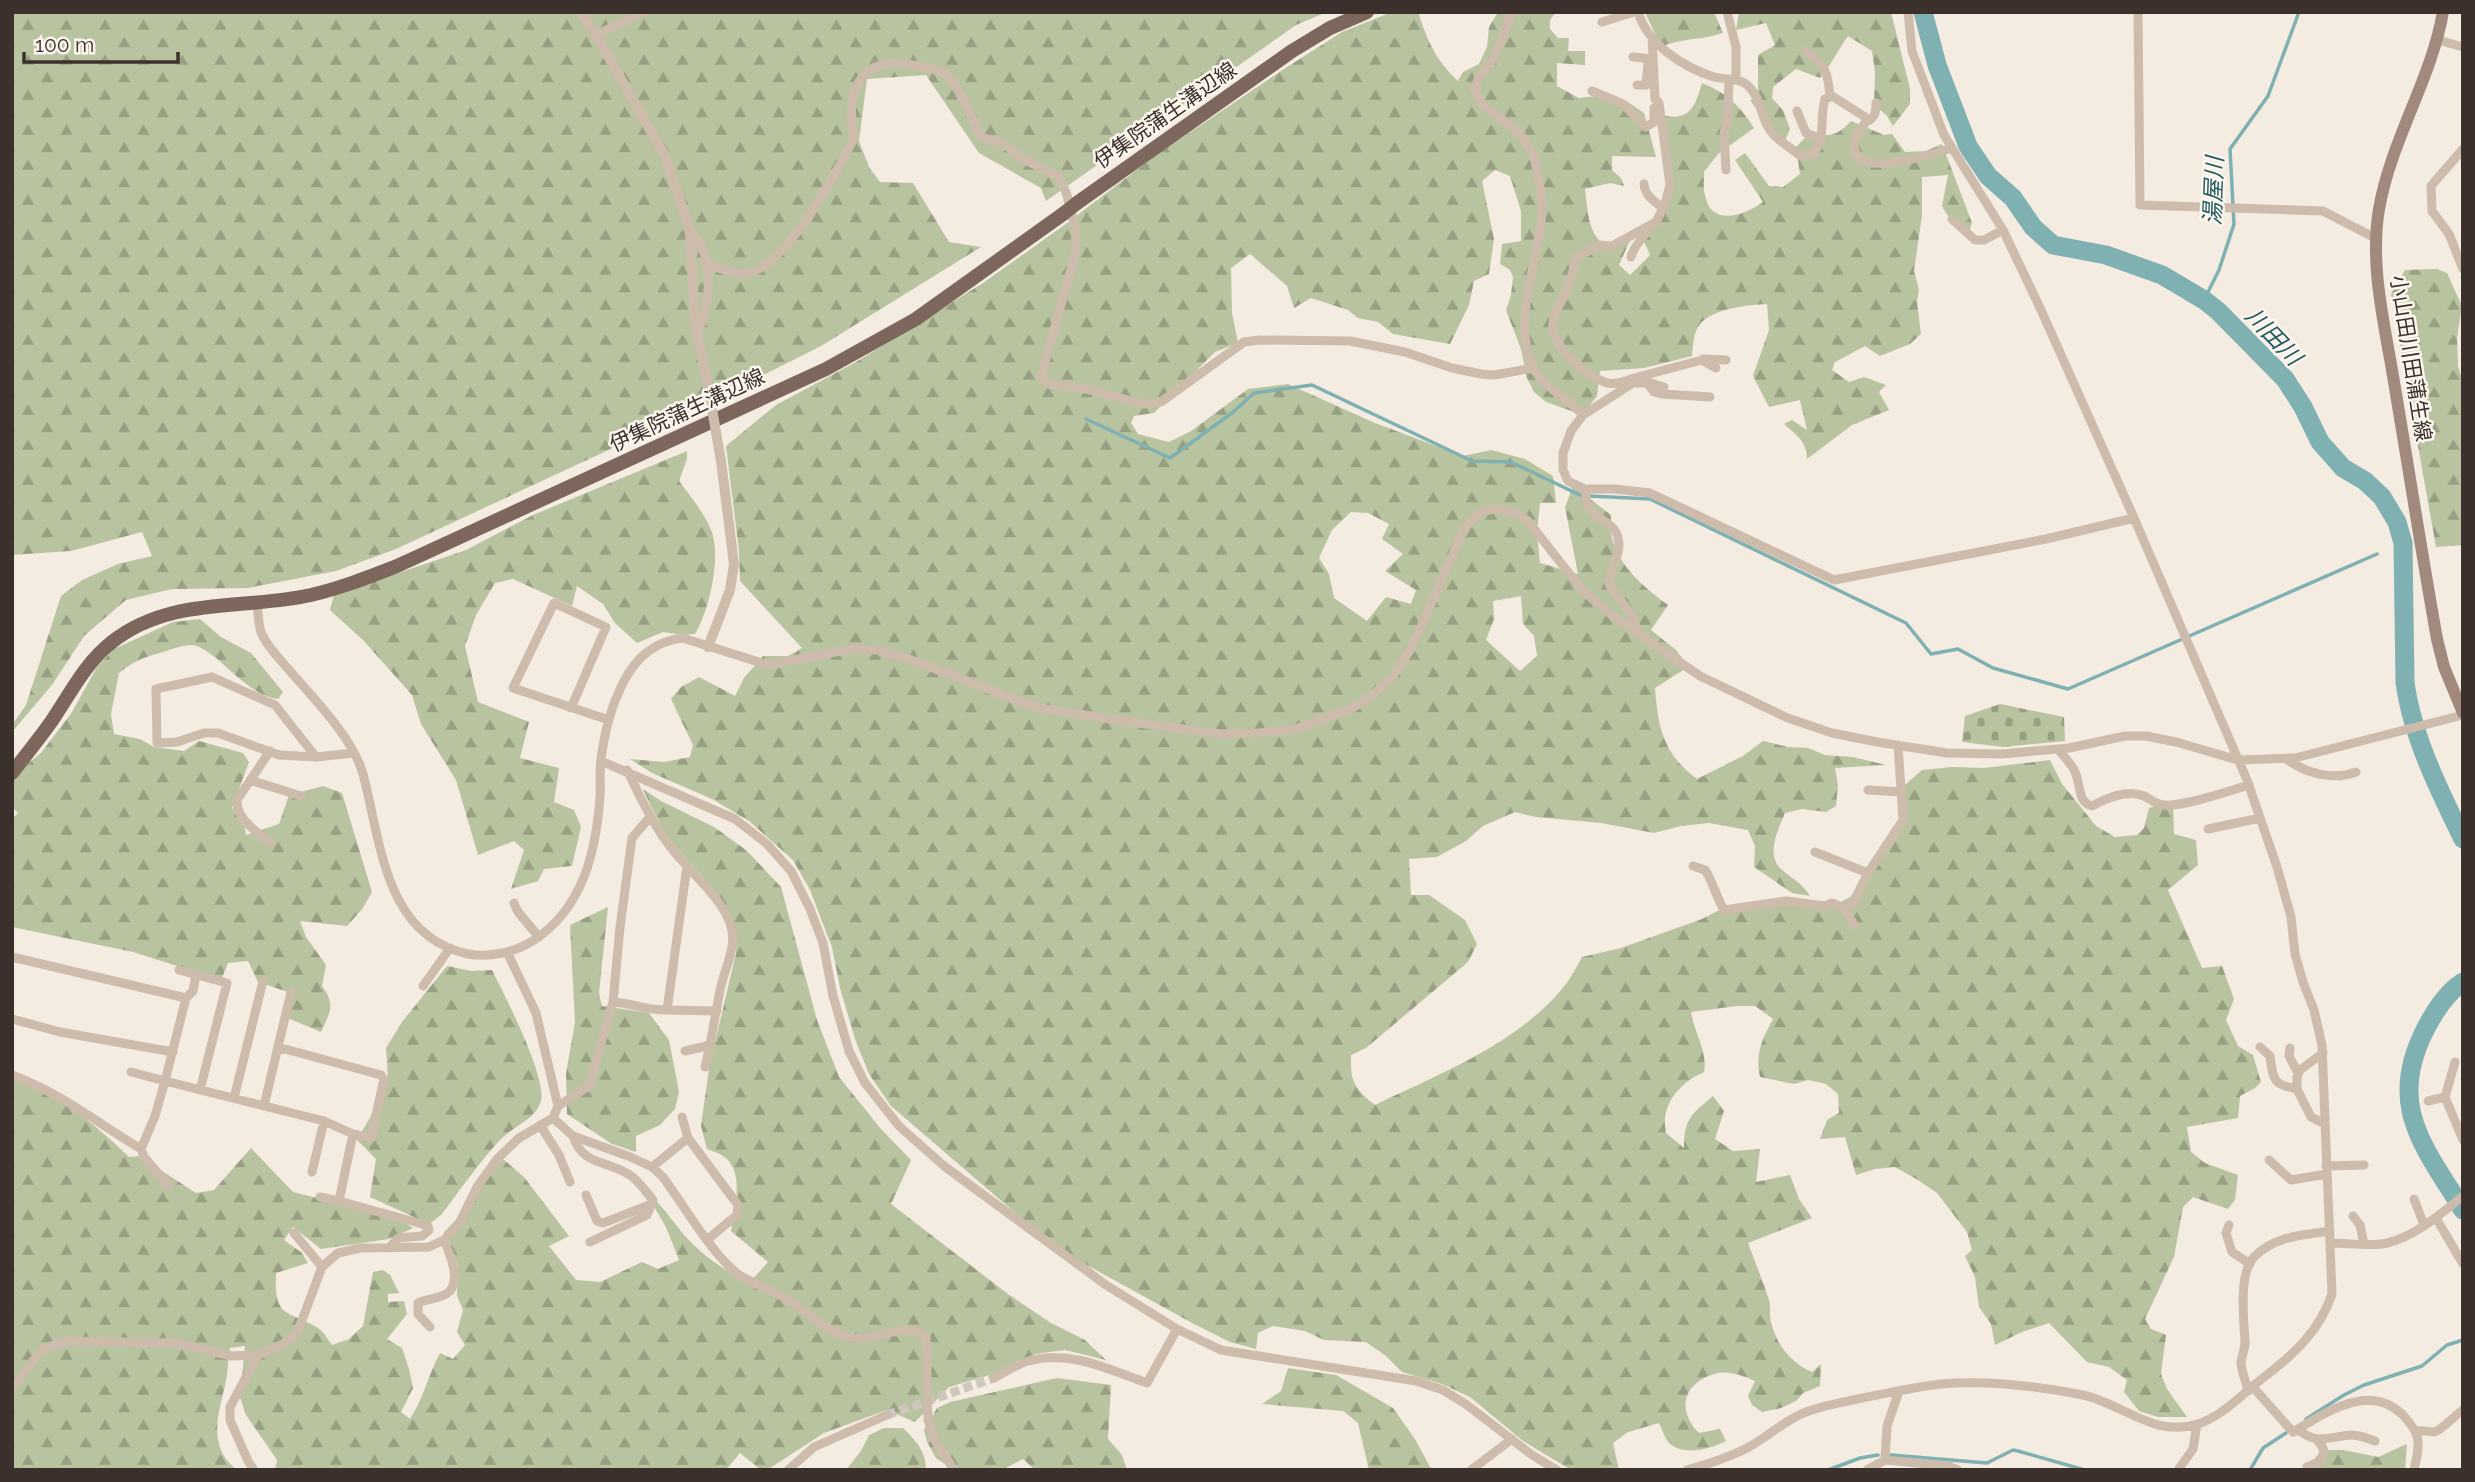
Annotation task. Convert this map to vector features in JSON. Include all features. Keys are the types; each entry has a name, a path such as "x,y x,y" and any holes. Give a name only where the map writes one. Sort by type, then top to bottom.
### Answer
{"main road":[{"name":"伊集院蒲生溝辺線","path":"12,773 50,723 86,668 111,642 137,625 163,615 218,604 309,595 360,581 826,369 916,319 1292,51 1367,12"},
{"name":"小山田川田蒲生線","path":"2443,12 2438,40 2387,177 2379,209 2376,239 2382,306 2437,639 2444,667 2463,714"}],"street":[{"path":"580,12 665,156 690,230 697,334 721,461 734,564 730,590 708,648"},
{"path":"596,35 644,12"},
{"path":"1512,12 1494,58 1479,77 1474,90 1483,106 1512,125 1527,142 1534,160 1542,208 1527,293 1525,335 1533,368 1583,415"},
{"path":"1602,22 1636,12 1651,37 1675,58 1713,76 1745,83 1764,113 1768,128 1801,156 1812,155 1818,149 1822,139 1822,110 1825,99 1830,97"},
{"path":"1726,170 1724,135 1736,47 1727,12"},
{"path":"1687,1470 1748,1448 1804,1412 1940,1384 1987,1382 2085,1395 2120,1408 2147,1423 2171,1427 2197,1424 2214,1417 2285,1361 2313,1332 2326,1312 2332,1294 2323,1053 2314,1010 2295,954 2287,905 2260,818 2249,785 2134,517 2004,230 1944,135 1912,51 1908,12"},
{"path":"2138,12 2140,205 2323,211 2376,239"},
{"path":"1651,37 1651,59 1670,186 1663,208 1656,222 1612,246 1599,245 1576,258 1553,326 1564,353 1586,370 1606,382 1615,384 1634,381 1702,360 1726,360"},
{"path":"2438,40 2463,47"},
{"path":"1806,51 1824,65 1829,77 1830,97"},
{"path":"1633,57 1651,59"},
{"path":"1637,85 1646,85 1651,59"},
{"path":"707,264 737,274 751,273 773,259 802,227 853,138 849,114 853,94 863,75 882,64 897,62 934,69 951,77 981,137 1006,145 1023,159 1058,176 1066,192 1075,226 1076,251 1041,377 1049,384 1086,389 1143,404 1161,401 1237,346 1259,340 1350,341 1405,352 1452,368 1481,374 1495,375 1533,368"},
{"path":"1592,91 1623,104 1646,127 1654,122 1657,101"},
{"path":"1830,97 1865,117 1866,122"},
{"path":"1657,101 1667,113"},
{"path":"1876,103 1872,120 1866,122 1853,142 1854,152 1863,161 1883,164 1952,148"},
{"path":"1797,111 1806,133 1822,139"},
{"path":"2463,149 2431,186 2432,211 2449,234 2463,269"},
{"path":"1644,184 1650,199 1663,208"},
{"path":"1952,219 1975,240 1984,240 2004,230"},
{"path":"1631,257 1652,224"},
{"path":"690,230 700,240 707,264 708,304 697,334"},
{"path":"1702,360 1716,368"},
{"path":"1664,387 1634,381 1583,415 1571,431 1563,453 1563,470 1568,481 1585,489 1650,493 1834,580 2046,539 2134,517"},
{"path":"1647,383 1654,392 1662,394 1710,397"},
{"path":"1585,489 1587,504 1592,512 1613,526 1618,537 1618,555 1609,583 1613,593 1636,621 1636,630"},
{"path":"257,601 261,632 274,653 339,730 362,771 387,877 417,926 435,941 476,955 526,946 566,912 583,880 595,841 601,761 609,720 622,685 634,664 650,649 670,639 683,638 768,666 851,649 877,650 912,660 1038,708 1221,734 1296,729 1351,709 1373,695 1392,677 1412,647 1465,527 1478,512 1496,509 1514,512 1528,522 1582,590 1663,652 1700,676 1788,718 1832,733 1947,753 1988,754 2058,749 2125,736 2156,737 2238,760 2295,758 2463,714"},
{"path":"571,708 606,627 554,603 513,688 571,708 609,720"},
{"path":"316,757 275,705 212,677 156,689 157,743 177,742 204,733 218,733 279,755 316,757 353,753"},
{"path":"1844,908 1853,903 1868,873 1903,820 1898,746"},
{"path":"2058,749 2075,771 2086,805 2092,806 2108,797 2123,794 2141,795 2164,806 2249,785"},
{"path":"270,751 237,800 236,807 239,816 270,844"},
{"path":"2285,758 2298,767 2334,777 2356,772"},
{"path":"601,761 735,819 767,844 791,871 810,909 823,943 833,996 849,1051 865,1083 900,1126 944,1166 1022,1225 1106,1285 1177,1329 1222,1350 1416,1381 1443,1390 1557,1470"},
{"path":"627,770 669,848 716,901 729,921 733,935 732,950 721,988 705,1067"},
{"path":"250,780 301,796"},
{"path":"1868,790 1902,792"},
{"path":"12,1388 42,1350 65,1341 176,1343 232,1356 258,1355 290,1340 298,1331 323,1267 338,1253 360,1248 429,1247 444,1240 459,1224 477,1188 497,1159 519,1138 553,1118 558,1106 589,1086 613,1002 632,838 650,817"},
{"path":"2208,829 2260,818"},
{"path":"1815,852 1868,873"},
{"path":"667,1010 687,866"},
{"path":"1693,866 1704,870 1716,899 1724,910 1786,901 1825,906 1832,903 1844,908 1854,925"},
{"path":"514,903 518,912 539,937"},
{"path":"423,985 450,948"},
{"path":"507,951 536,1013 558,1106"},
{"path":"12,957 186,998"},
{"path":"178,970 227,983 200,1090"},
{"path":"141,1149 155,1116 186,998 193,991 196,974"},
{"path":"234,1098 263,981"},
{"path":"264,1106 291,992"},
{"path":"613,1002 632,1003 653,1011 717,1011"},
{"path":"12,1019 60,1032 173,1052"},
{"path":"685,1051 711,1045"},
{"path":"2260,1047 2270,1056 2273,1078 2282,1087 2297,1089"},
{"path":"2290,1048 2289,1056 2298,1073 2297,1089 2311,1117 2325,1124"},
{"path":"131,1072 324,1121 353,1134 371,1138 384,1079 381,1075 285,1049 277,1050"},
{"path":"2298,1073 2323,1053"},
{"path":"2455,1062 2445,1097 2463,1140"},
{"path":"12,1075 43,1087 141,1149 144,1157 169,1186"},
{"path":"2428,1101 2445,1097"},
{"path":"682,1117 688,1138 738,1205 737,1215 708,1239"},
{"path":"553,1118 573,1136 652,1167 663,1177 736,1272 789,1299 822,1326 850,1338 875,1338 900,1330 920,1332 926,1337 928,1420 934,1439 954,1470"},
{"path":"312,1171 324,1121"},
{"path":"540,1125 559,1155 570,1182"},
{"path":"339,1201 353,1134"},
{"path":"573,1136 577,1150 634,1177 653,1200 647,1215 590,1242"},
{"path":"652,1167 688,1138"},
{"path":"2269,1160 2291,1180 2326,1170 2364,1165"},
{"path":"586,1195 597,1221 603,1223 652,1204"},
{"path":"2331,1243 2377,1244 2396,1240 2438,1216 2463,1196"},
{"path":"320,1197 428,1226 426,1234 398,1238 389,1248"},
{"path":"2414,1199 2424,1225"},
{"path":"2353,1216 2360,1225 2364,1244"},
{"path":"2438,1216 2463,1264"},
{"path":"2229,1225 2226,1233 2232,1252 2250,1264"},
{"path":"2330,1231 2273,1243 2253,1258 2247,1269 2243,1320 2245,1345 2241,1364 2250,1388 2293,1432 2349,1404 2366,1399 2382,1401 2400,1413 2417,1431 2419,1447 2414,1470"},
{"path":"294,1233 323,1267"},
{"path":"429,1327 418,1314 418,1304 447,1293 453,1285 452,1261 444,1240"},
{"path":"994,1378 1029,1361 1062,1356 1147,1383 1177,1329"},
{"path":"254,1470 247,1461 230,1420 230,1407 258,1355"},
{"path":"1885,1460 1887,1426 1899,1391"},
{"path":"2417,1431 2439,1430 2451,1417 2463,1410"},
{"path":"788,1470 814,1447 887,1415"},
{"path":"2178,1470 2193,1449 2197,1424"},
{"path":"2297,1430 2316,1439 2325,1454 2321,1461 2307,1467"},
{"path":"2316,1439 2346,1434 2360,1435 2375,1441"},
{"path":"1471,1470 1512,1439"},
{"path":"1867,1470 1885,1460 1949,1466 1958,1470"}],"green space":[{"path":"12,12 1327,12 1296,25 1046,201 1041,188 979,153 926,75 867,79 859,141 869,167 880,182 913,183 949,242 981,247 821,346 690,412 396,549 336,571 248,588 172,589 126,600 84,636 52,685 12,732 12,725 26,705 61,596 82,580 118,564 152,556 142,532 71,551 12,555"},
{"path":"1392,12 1418,12 1433,50 1458,81 1463,72 1479,64 1487,47 1489,27 1498,12 1556,12 1550,20 1550,29 1558,38 1569,38 1568,51 1585,51 1585,65 1557,63 1557,86 1579,98 1605,95 1628,102 1644,113 1656,157 1612,156 1612,170 1621,178 1624,186 1610,183 1585,189 1592,228 1600,241 1606,246 1631,238 1619,265 1630,275 1650,255 1642,237 1662,206 1671,167 1661,115 1679,116 1690,111 1702,83 1732,101 1754,128 1718,154 1704,172 1705,195 1714,212 1730,216 1763,202 1735,160 1745,153 1769,186 1783,187 1800,174 1796,147 1809,134 1833,134 1851,121 1884,135 1892,134 1905,152 1926,151 1942,144 1972,223 1967,237 1954,226 1942,206 1948,175 1922,177 1922,215 1914,271 1919,290 1917,302 1921,334 1910,344 1880,356 1865,346 1835,362 1832,370 1849,382 1864,377 1886,385 1879,392 1889,410 1852,425 1807,459 1803,443 1784,424 1792,420 1807,430 1800,400 1769,407 1753,376 1769,330 1767,304 1732,308 1706,319 1696,331 1692,356 1644,368 1600,371 1597,396 1586,410 1577,413 1546,402 1534,392 1527,378 1521,349 1506,310 1513,277 1510,270 1500,264 1502,244 1521,241 1521,211 1510,176 1495,170 1482,181 1494,239 1489,274 1474,281 1469,305 1450,344 1393,334 1378,322 1358,318 1348,310 1311,298 1294,308 1287,286 1250,254 1231,268 1232,313 1238,343 1215,352 1154,413 1134,416 1131,423 1138,434 1169,442 1191,431 1248,389 1288,384 1375,423 1463,456 1491,450 1525,459 1553,476 1556,503 1540,503 1537,532 1540,563 1578,574 1565,507 1573,486 1611,515 1611,535 1620,558 1642,584 1668,605 1651,630 1676,650 1688,667 1655,688 1656,702 1664,739 1686,770 1697,779 1743,756 1763,741 1886,765 1835,768 1838,785 1836,806 1826,812 1802,809 1785,813 1775,842 1774,857 1782,870 1810,896 1792,893 1754,867 1755,846 1748,830 1709,823 1654,833 1515,812 1483,826 1466,841 1437,857 1409,859 1411,895 1429,895 1465,920 1477,944 1468,962 1366,1048 1351,1055 1351,1072 1358,1089 1375,1105 1499,1042 1543,1009 1565,985 1582,957 1621,948 1702,919 1727,906 1836,905 1857,893 1899,834 1902,813 1898,791 1922,770 1984,768 2050,760 2062,784 2096,826 2115,837 2137,835 2144,828 2149,808 2173,802 2174,834 2196,840 2198,865 2168,890 2202,968 2222,966 2234,999 2226,1020 2238,1046 2253,1055 2261,1082 2240,1096 2238,1118 2187,1127 2191,1152 2205,1163 2238,1175 2235,1200 2228,1209 2193,1197 2183,1207 2174,1257 2145,1319 2151,1329 2166,1335 2161,1374 2167,1389 2187,1417 2158,1417 2139,1411 2124,1392 2127,1380 2109,1367 2087,1362 2049,1323 1995,1345 1991,1324 1979,1307 1975,1277 1965,1256 1972,1250 1967,1232 1937,1193 1918,1180 1895,1167 1856,1175 1845,1137 1820,1139 1827,1120 1839,1113 1838,1094 1826,1084 1808,1080 1794,1084 1760,1077 1760,1047 1773,1019 1755,1006 1691,1012 1704,1057 1704,1072 1687,1082 1673,1096 1666,1113 1666,1133 1684,1148 1688,1123 1713,1096 1724,1111 1715,1139 1733,1151 1760,1149 1756,1182 1790,1175 1799,1199 1812,1218 1748,1243 1769,1300 1770,1319 1777,1338 1791,1358 1804,1368 1812,1372 1821,1364 1820,1386 1803,1393 1796,1401 1781,1408 1762,1412 1752,1405 1748,1396 1755,1381 1727,1373 1706,1377 1697,1382 1687,1397 1687,1415 1699,1433 1720,1429 1726,1441 1705,1449 1683,1450 1670,1444 1659,1423 1628,1432 1613,1443 1619,1470 1571,1470 1523,1441 1470,1397 1442,1384 1402,1372 1366,1342 1324,1340 1305,1331 1273,1326 1258,1333 1256,1349 1230,1342 1074,1258 1020,1217 891,1106 869,1074 855,1039 840,988 832,947 810,890 793,860 749,821 712,799 652,773 630,759 664,762 690,757 693,745 671,699 681,687 699,677 735,696 744,678 763,656 788,656 802,648 740,581 726,446 776,405 856,362 983,283 1155,156 1342,32","holes":["1351,512 1368,513 1389,524 1382,539 1403,554 1385,571 1416,590 1411,604 1386,597 1367,621 1334,598 1329,574 1319,558 1332,530","1521,596 1523,624 1534,636 1537,656 1520,671 1486,640 1494,619 1493,601"]},
{"path":"1645,12 1714,12 1723,33 1661,47"},
{"path":"1739,12 1891,12 1910,89 1910,104 1893,126 1874,104 1875,72 1872,51 1848,36 1820,78 1796,69 1773,87 1772,98 1783,110 1790,129 1784,143 1750,100 1758,98 1758,55 1775,45 1766,23 1736,30"},
{"path":"2437,269 2447,273 2462,306 2457,338 2458,366 2463,382 2463,545 2436,547 2391,294 2405,270"},
{"path":"687,451 679,481 709,525 715,556 709,599 695,634 663,632 637,643 615,623 603,604 577,586 572,606 513,579 495,583 476,615 465,646 478,702 529,722 520,758 559,768 554,802 574,810 581,827 572,866 544,869 538,881 511,889 524,850 514,841 478,855 456,780 421,724 412,695 363,640 330,610 334,595 466,550 533,515"},
{"path":"200,619 221,637 251,653 283,692 278,699 253,688 199,647 183,646 140,660 119,673 111,714 114,734 140,739 154,747 184,751 199,741 243,753 249,762 232,808 243,815 246,835 279,824 289,795 323,786 342,793 372,892 363,908 347,926 300,921 306,937 326,965 322,986 329,998 330,1009 321,1032 285,1017 288,992 258,982 248,961 228,963 221,980 133,952 12,927 12,819 18,813 12,807 12,776 41,753 72,712 97,667 114,649 173,622"},
{"path":"2000,704 2064,717 2065,741 2003,747 1962,742 1965,716"},
{"path":"643,789 714,827 746,850 781,887 817,1020 839,1077 881,1129 911,1160 891,1204 1008,1294 1051,1323 1085,1340 1106,1360 1065,1350 1035,1354 993,1374 949,1387 915,1422 887,1410 824,1433 767,1470 761,1470 740,1453 726,1470 275,1470 277,1460 246,1415 240,1397 245,1346 230,1348 217,1428 221,1450 227,1461 237,1470 12,1470 12,1079 61,1102 102,1132 129,1157 139,1156 196,1193 214,1190 251,1148 293,1192 394,1217 413,1228 389,1239 321,1249 293,1227 284,1240 302,1253 308,1263 276,1273 280,1306 284,1311 318,1328 332,1345 349,1339 363,1326 373,1272 383,1270 390,1275 399,1293 388,1294 388,1302 404,1301 407,1314 387,1339 402,1348 409,1369 413,1388 401,1412 410,1419 440,1353 453,1359 465,1345 457,1332 463,1310 457,1296 458,1265 444,1232 475,1200 487,1169 503,1159 524,1177 569,1236 549,1246 576,1280 600,1282 642,1262 658,1269 679,1260 666,1227 643,1188 700,1251 729,1272 750,1282 768,1262 731,1231 737,1190 734,1171 723,1156 707,1149 701,1126 709,1068 736,953 735,935 724,904 668,836"},
{"path":"608,907 599,993 602,1006 649,1013 669,1040 679,1092 675,1109 660,1125 636,1136 636,1152 612,1144 567,1114 566,1073 575,1023 570,925"},
{"path":"447,966 472,971 492,970 531,1055 538,1074 541,1101 530,1117 494,1147 441,1215 429,1224 370,1197 376,1159 357,1140 381,1099 388,1079 386,1048 402,1022"},
{"path":"1288,1368 1336,1375 1393,1408 1415,1439 1430,1467 1436,1470 1369,1470 1358,1423 1343,1411 1262,1404 1281,1391"},
{"path":"1057,1378 1111,1385 1108,1439 1122,1455 1127,1470 1035,1470 1023,1459 1002,1470 954,1470 936,1458 924,1430 937,1408 950,1402"},
{"path":"884,1428 903,1428 922,1452 926,1470 846,1470 861,1451 869,1435"},
{"path":"2407,1444 2405,1470 2307,1470 2321,1450 2343,1450 2378,1457"}],"waterway":[{"name":"川田川","path":"1923,12 1937,65 1968,146 1988,176 2013,198 2033,227 2053,245 2106,255 2162,275 2204,300 2285,379 2303,407 2320,442 2343,468 2365,481 2382,497 2397,522 2403,543 2405,682 2409,702 2420,742 2463,839"},
{"name":"湯屋川","path":"2204,300 2219,270 2234,224 2230,149 2268,96 2299,12"},
{"path":"1086,419 1170,458 1232,413 1254,393 1312,385 1472,461 1511,462 1582,496"},
{"path":"1590,496 1650,499 1906,623 1931,654 1958,649 1993,668 2068,689 2377,554"},
{"name":"川田川","path":"2463,982 2446,997 2429,1022 2414,1055 2409,1080 2414,1124 2463,1210"},
{"path":"2306,1419 2364,1385 2422,1366 2447,1345 2463,1340"},
{"path":"2250,1470 2263,1448 2286,1433"},
{"path":"1891,1455 1987,1463 2013,1450 2085,1470"},
{"path":"1828,1470 1860,1458 1878,1455"}],"tunnel":[{"path":"887,1415 994,1378"}]}
